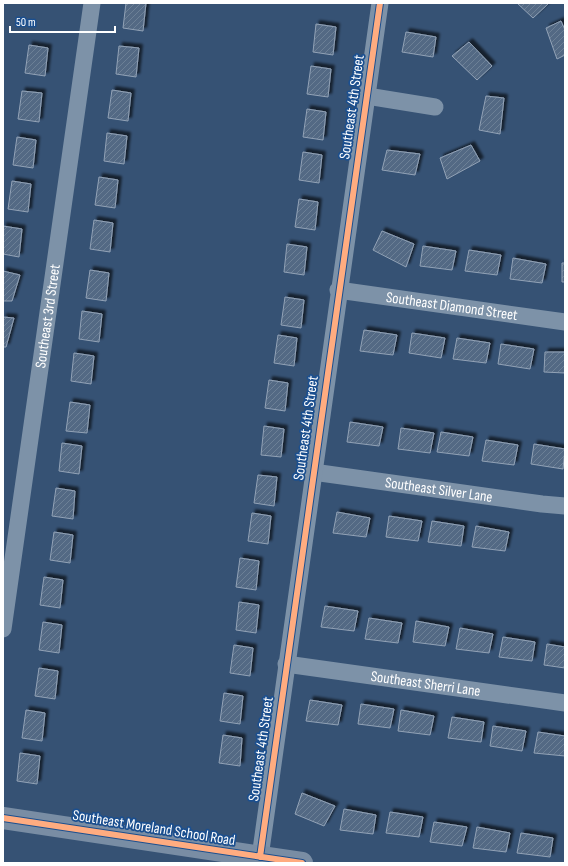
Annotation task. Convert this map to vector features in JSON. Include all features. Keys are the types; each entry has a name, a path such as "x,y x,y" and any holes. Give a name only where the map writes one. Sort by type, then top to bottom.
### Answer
{"main road":[{"name":"Southeast Moreland School Road","path":"3,818 302,863"}],"street":[{"name":"Southeast 3rd Street","path":"3,628 92,3"},
{"name":"Southeast 4th Street","path":"260,857 338,290 380,3"},
{"path":"367,96 435,107"},
{"name":"Southeast Diamond Street","path":"338,290 565,322"},
{"name":"Southeast Silver Lane","path":"313,472 565,506"},
{"name":"Southeast Sherri Lane","path":"286,664 565,703"}],"building":[{"path":"126,3 146,3 143,31 123,28"},
{"path":"517,3 547,3 548,4 533,18"},
{"path":"561,21 565,30 565,55 557,59 546,28"},
{"path":"316,24 336,27 333,55 313,52"},
{"path":"406,32 436,37 433,57 402,52"},
{"path":"469,42 492,66 477,80 452,56"},
{"path":"29,45 48,48 45,76 25,73"},
{"path":"119,46 139,48 136,77 116,74"},
{"path":"311,66 331,69 328,97 307,94"},
{"path":"112,90 131,93 128,121 108,118"},
{"path":"22,91 42,93 39,122 18,119"},
{"path":"486,96 504,98 500,134 479,130"},
{"path":"307,109 326,112 323,140 303,137"},
{"path":"107,133 127,136 124,164 104,161"},
{"path":"17,137 36,140 33,168 13,165"},
{"path":"471,145 480,161 447,179 440,158"},
{"path":"387,150 420,154 415,175 382,170"},
{"path":"303,152 322,155 319,183 299,180"},
{"path":"99,177 118,180 115,208 95,205"},
{"path":"12,181 31,184 28,212 8,209"},
{"path":"299,199 318,202 315,230 295,227"},
{"path":"94,220 113,223 110,252 90,249"},
{"path":"3,226 22,229 19,257 3,254"},
{"path":"382,231 414,244 406,267 373,250"},
{"path":"287,244 307,247 304,275 284,272"},
{"path":"423,246 456,251 452,270 420,266"},
{"path":"469,250 501,255 497,275 465,271"},
{"path":"513,258 546,264 542,283 510,279"},
{"path":"562,263 565,263 565,282 562,282"},
{"path":"90,270 109,273 106,301 86,298"},
{"path":"3,271 20,275 12,301 3,301"},
{"path":"285,297 304,300 301,328 281,325"},
{"path":"82,311 102,314 99,342 79,339"},
{"path":"3,317 14,318 6,347 3,347"},
{"path":"364,330 397,335 393,355 360,351"},
{"path":"412,333 445,338 441,358 409,353"},
{"path":"278,335 297,338 294,366 274,363"},
{"path":"457,338 490,343 486,363 453,359"},
{"path":"501,344 534,349 530,369 498,364"},
{"path":"545,352 565,352 565,373 544,372"},
{"path":"74,353 94,356 91,384 71,381"},
{"path":"269,380 288,383 285,411 265,408"},
{"path":"70,402 90,405 87,433 66,431"},
{"path":"350,422 383,427 379,446 347,442"},
{"path":"264,426 284,429 281,457 261,455"},
{"path":"401,428 434,433 430,453 398,449"},
{"path":"441,432 473,437 469,456 437,452"},
{"path":"486,440 518,445 514,465 482,461"},
{"path":"62,443 82,446 79,474 59,471"},
{"path":"534,444 565,449 563,469 531,464"},
{"path":"258,475 277,477 274,506 254,503"},
{"path":"56,488 75,491 73,519 52,516"},
{"path":"337,512 370,518 366,537 333,533"},
{"path":"252,513 271,516 268,544 248,541"},
{"path":"389,516 422,521 418,541 386,537"},
{"path":"432,521 464,526 461,546 428,542"},
{"path":"476,526 509,532 505,551 472,547"},
{"path":"54,532 73,535 70,563 50,560"},
{"path":"240,558 259,561 256,590 236,587"},
{"path":"44,577 63,580 60,608 40,605"},
{"path":"239,602 259,605 256,633 236,630"},
{"path":"325,606 358,611 354,631 321,627"},
{"path":"369,618 402,623 398,643 365,639"},
{"path":"416,621 449,627 445,646 413,642"},
{"path":"43,622 62,625 59,653 39,650"},
{"path":"460,628 493,634 489,653 456,649"},
{"path":"503,637 535,642 532,661 499,657"},
{"path":"547,644 565,647 565,668 544,665"},
{"path":"234,645 253,648 250,676 230,673"},
{"path":"39,668 58,671 55,699 35,696"},
{"path":"224,693 243,696 240,724 220,721"},
{"path":"310,700 342,705 338,725 306,721"},
{"path":"361,704 394,709 390,728 358,724"},
{"path":"26,710 45,713 42,741 22,738"},
{"path":"401,710 434,716 430,735 398,731"},
{"path":"452,717 484,722 481,742 448,738"},
{"path":"493,726 526,731 522,751 490,746"},
{"path":"538,732 565,736 565,756 534,753"},
{"path":"223,735 242,738 240,766 219,763"},
{"path":"20,753 40,756 37,784 17,781"},
{"path":"302,793 335,806 324,826 295,814"},
{"path":"344,809 376,815 373,834 340,830"},
{"path":"390,812 423,817 419,837 386,833"},
{"path":"434,822 467,827 462,846 430,842"},
{"path":"477,827 510,833 506,852 473,848"},
{"path":"521,833 553,838 550,857 517,853"}],"cycle path":[{"path":"260,857 380,3"},
{"path":"3,818 302,863"}]}
